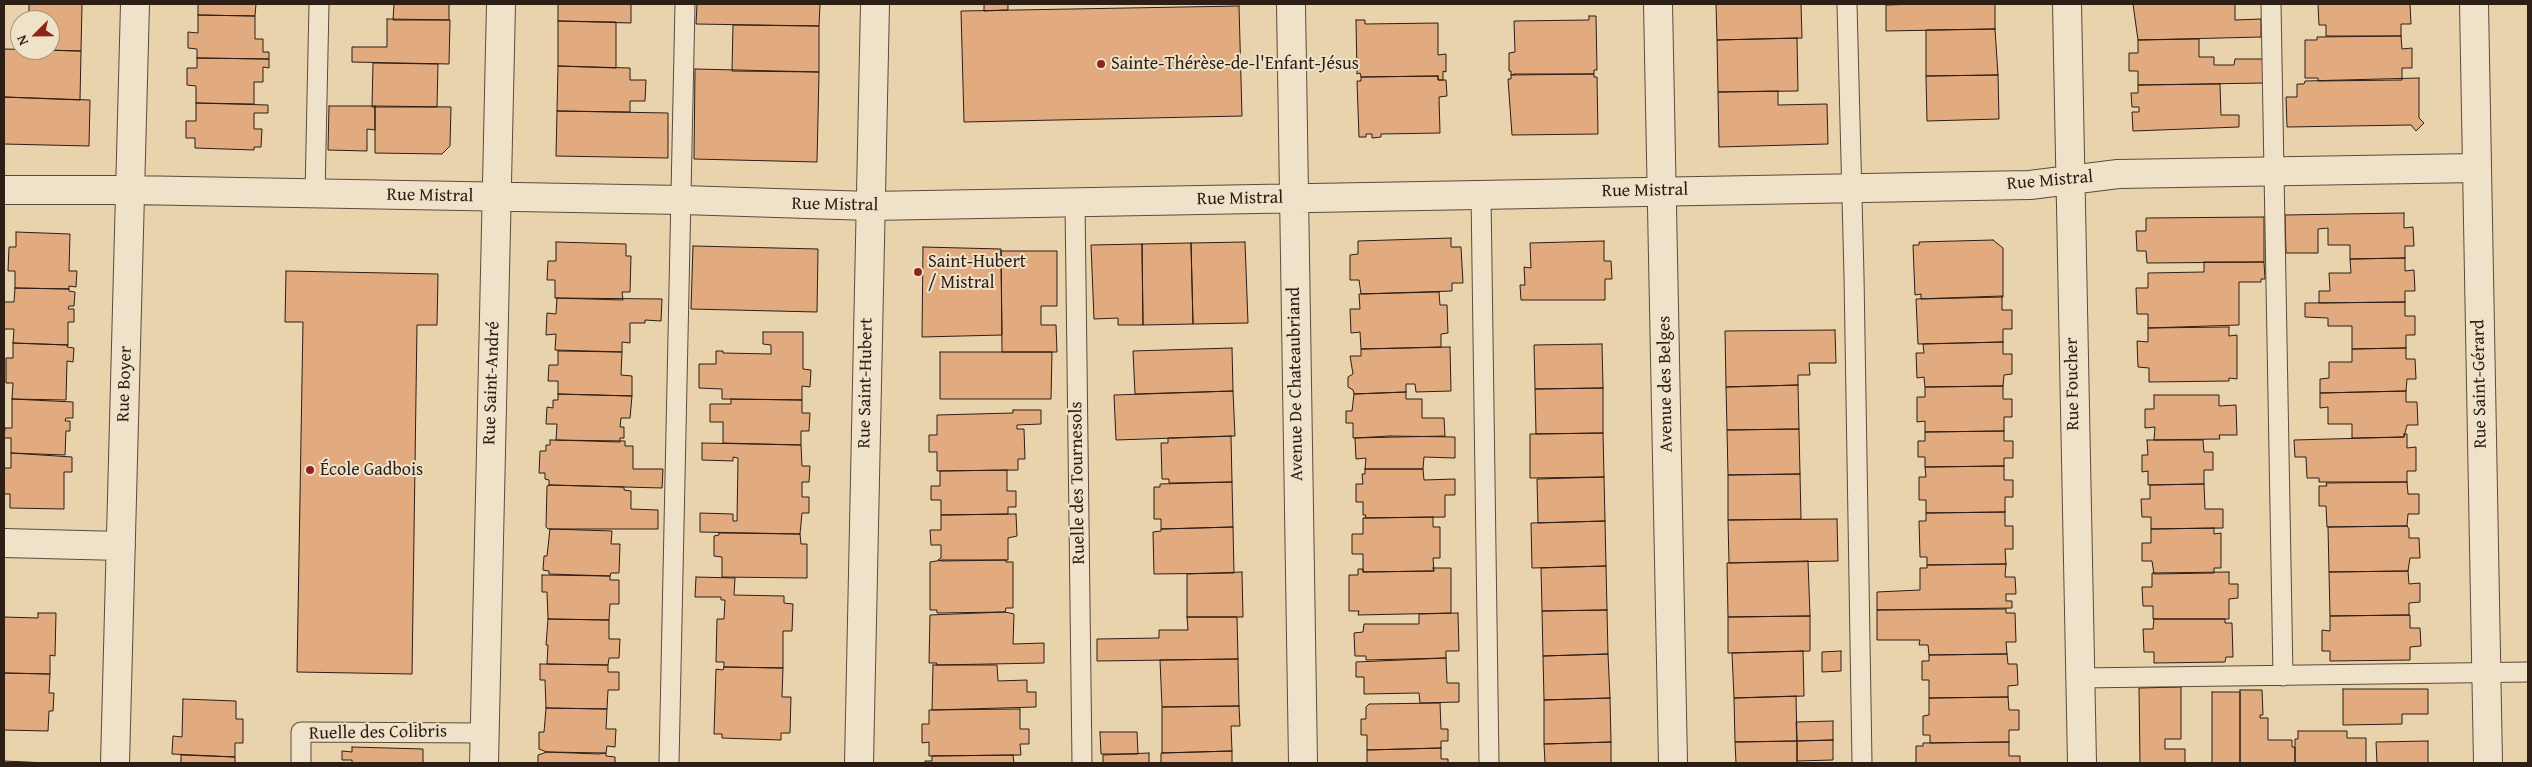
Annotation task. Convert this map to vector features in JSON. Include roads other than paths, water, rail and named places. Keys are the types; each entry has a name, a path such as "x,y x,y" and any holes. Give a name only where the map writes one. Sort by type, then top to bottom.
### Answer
{"street":[{"name":"Rue Boyer","path":"116,763 135,4"},
{"name":"Rue Saint-André","path":"484,763 501,4"},
{"name":"Rue Saint-Hubert","path":"859,763 875,4"},
{"name":"Avenue De Chateaubriand","path":"1291,4 1303,763"},
{"name":"Avenue des Belges","path":"1658,4 1673,763"},
{"name":"Rue Foucher","path":"2067,4 2082,763"},
{"name":"Rue Saint-Gérard","path":"2474,4 2488,763"},
{"name":"Rue Mistral","path":"4,190 130,190 682,200 870,206 2030,185 2118,174 2476,168"},
{"path":"4,543 120,546"}],"lane":[{"path":"315,194 319,4"},
{"path":"669,763 685,4"},
{"path":"1847,4 1862,763"},
{"path":"2271,4 2283,676"},
{"path":"1481,194 1489,763"},
{"name":"Ruelle des Tournesols","path":"1075,202 1082,763"},
{"path":"2080,678 2528,672"},
{"name":"Ruelle des Colibris","path":"301,763 301,732 484,733"}],"place":[{"name":"Sainte-Thérèse-de-l'Enfant-Jésus","path":"1101,64"},
{"name":"Saint-Hubert / Mistral","path":"918,272"},
{"name":"École Gadbois","path":"310,470"}]}
